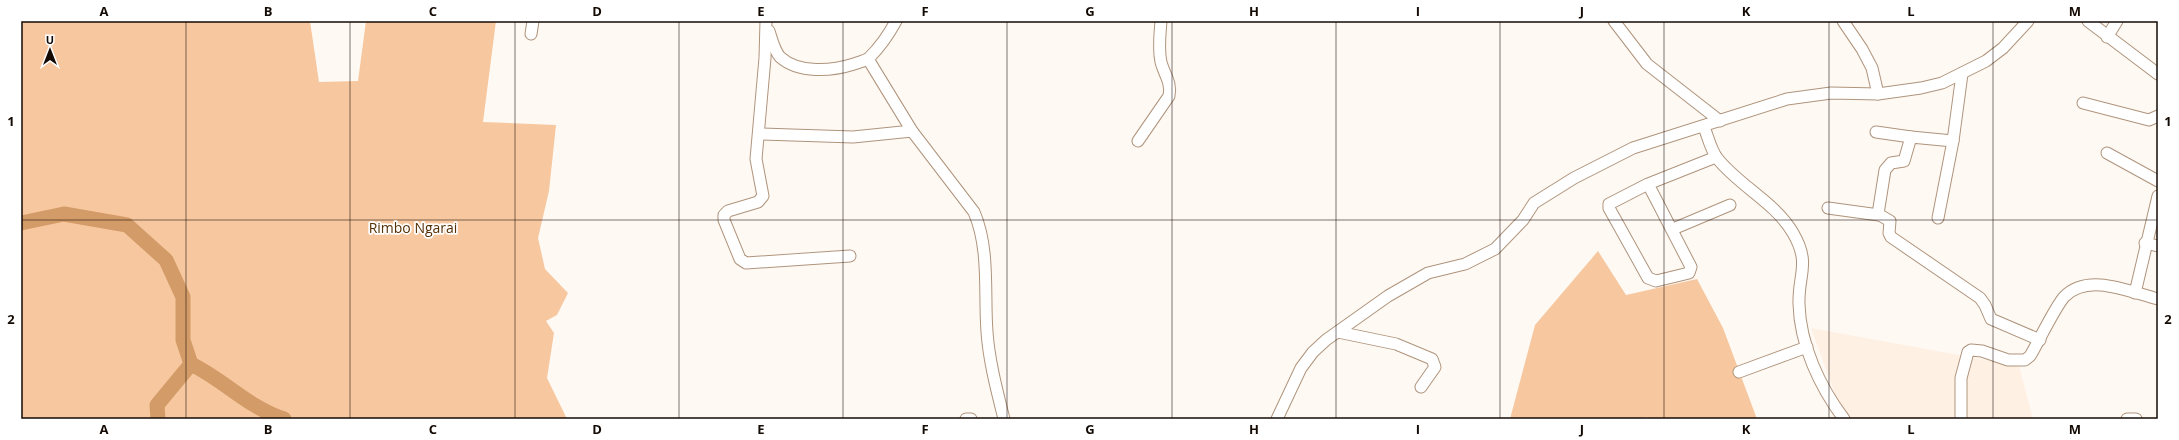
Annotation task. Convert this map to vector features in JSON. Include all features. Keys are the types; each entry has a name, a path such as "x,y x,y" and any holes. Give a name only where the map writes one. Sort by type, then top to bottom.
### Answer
{"street":[{"path":"531,34 533,21"},
{"path":"766,21 773,46 780,56 789,63 821,70 843,67 868,59 896,21"},
{"path":"766,21 765,58 756,159 763,196 758,202 728,211 724,214 724,220 740,259 746,263 751,264 850,256"},
{"path":"1138,141 1170,96 1171,89 1161,64 1161,21"},
{"path":"1614,21 1647,64 1720,121"},
{"path":"1842,21 1862,48 1872,68 1878,94"},
{"path":"1278,419 1301,368 1313,352 1388,296 1428,273 1466,264 1495,249 1523,220 1534,203 1574,178 1633,148 1704,127 1788,99 1809,94 1878,94 1921,88 1942,83 1986,61 2002,48 2028,21"},
{"path":"2088,21 2107,37 2158,74"},
{"path":"2107,37 2117,21"},
{"path":"868,59 912,131 974,212 979,224 983,243 990,355 1004,419"},
{"path":"1938,218 1953,141 1962,74"},
{"path":"2083,103 2149,120 2158,116"},
{"path":"1704,127 1716,157 1765,201 1793,233 1801,253 1804,269 1799,303 1807,347 1818,376 1844,419"},
{"path":"759,134 853,137 912,131"},
{"path":"1876,132 1911,138 1953,141"},
{"path":"1879,215 1884,170 1891,163 1904,161 1911,138"},
{"path":"2107,152 2158,181"},
{"path":"1648,184 1673,229 1691,270 1682,274 1651,281 1609,208 1612,201 1648,184 1716,157"},
{"path":"2135,293 2145,243 2158,196"},
{"path":"1673,229 1730,205"},
{"path":"1828,208 1879,215 1890,221 1889,233 1892,237 1980,298 1991,319 2040,340"},
{"path":"2145,243 2158,246"},
{"path":"1961,419 1961,378 1968,352 1974,349 2008,360 2025,360 2040,340 2063,298 2075,288 2090,284 2110,286 2158,299"},
{"path":"1338,332 1396,344 1432,359 1435,367 1421,387"},
{"path":"1739,372 1807,347"},
{"path":"966,419 971,419"},
{"path":"2127,419 2136,419"}],"shaded area":[{"path":"1811,328 2019,366 2033,419 1852,419 1837,399"}],"green space":[{"name":"Rimbo Ngarai","path":"21,21 310,21 319,82 358,81 366,21 496,21 483,122 556,125 549,191 538,238 545,269 568,293 557,315 546,321 554,333 547,378 567,419 21,419"},
{"path":"1598,251 1626,295 1697,279 1723,328 1757,419 1648,419 1647,417 1641,419 1510,419 1535,325"}],"waterway":[{"path":"21,223 64,214 127,225 166,260 183,297 183,340 191,364 215,378 259,408 284,419"},
{"path":"158,419 157,405 191,364"}]}
